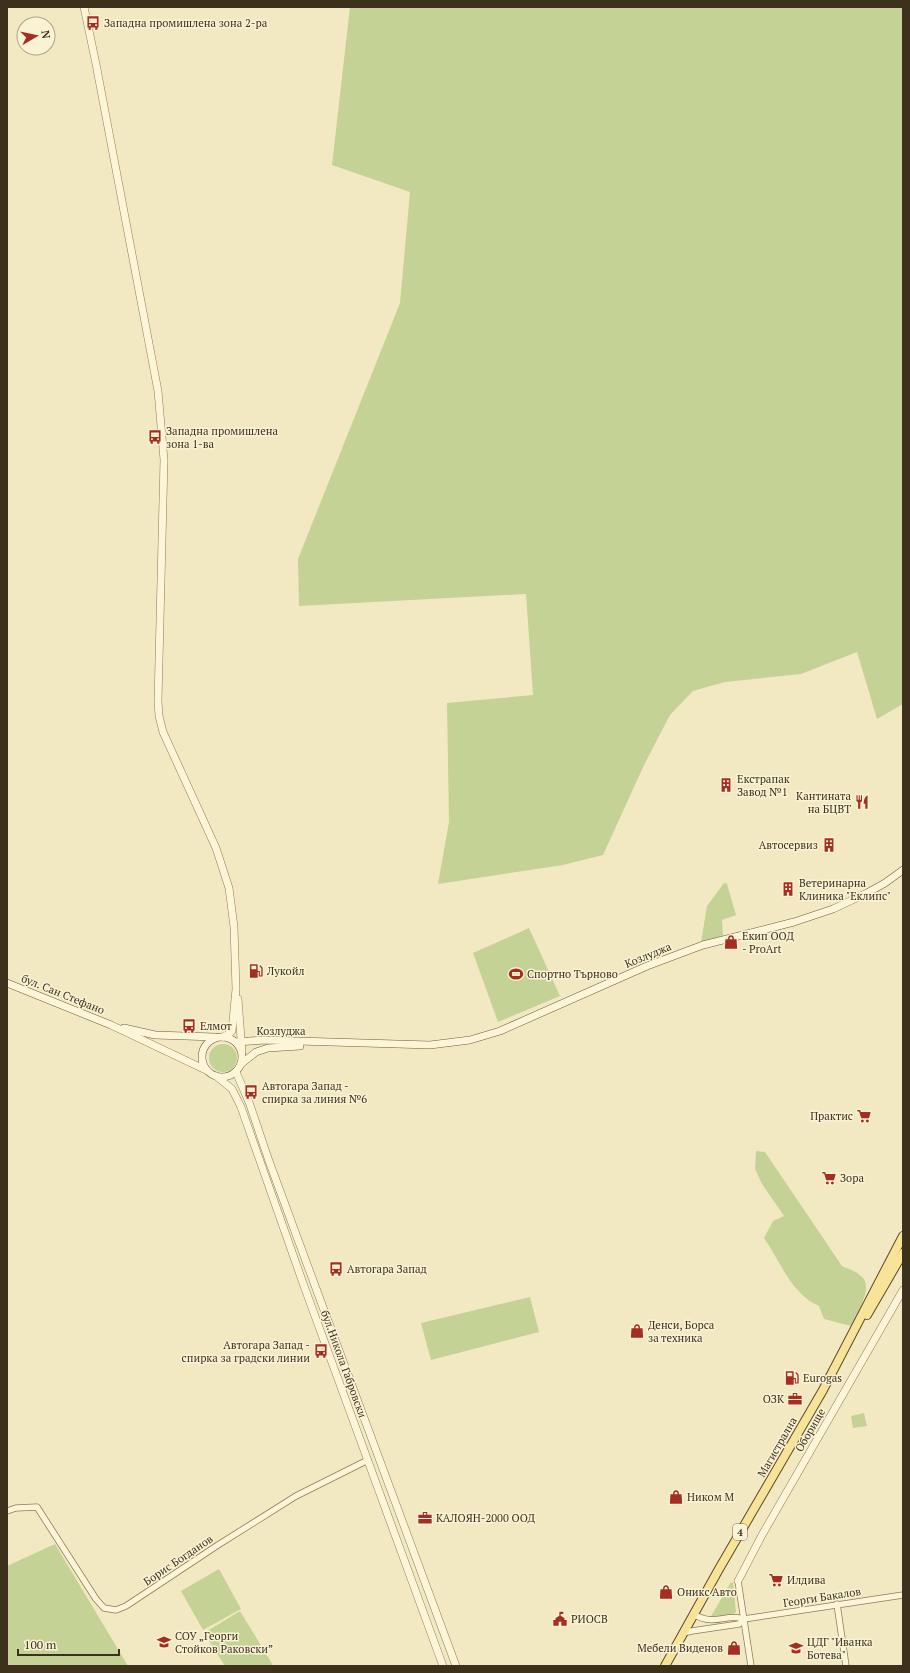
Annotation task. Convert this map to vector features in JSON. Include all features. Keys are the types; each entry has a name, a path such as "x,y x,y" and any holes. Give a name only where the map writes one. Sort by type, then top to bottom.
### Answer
{"main road":[{"name":"Магистрална","path":"665,1666 693,1614 823,1390 903,1236"},
{"name":"4","path":"823,1390 903,1253"}],"street":[{"path":"84,7 98,71 158,391 164,460 159,629 159,716 163,732 216,848 229,888 234,927 236,989 232,1031 208,1042 203,1052 203,1062 208,1071 216,1076 225,1077 236,1072 241,1064 242,1052 239,1042 240,1008 236,989"},
{"name":"Козлуджа","path":"239,1042 265,1040 430,1045 470,1040 500,1031 647,966 703,945 794,922 833,909 885,883 903,870"},
{"name":"бул. Сан Стефано","path":"7,983 111,1025 208,1071"},
{"name":"бул. Сан Стефано","path":"111,1025 147,1034 220,1037"},
{"path":"220,1037 239,1042"},
{"name":"Козлуджа","path":"241,1064 256,1052 268,1048 325,1043"},
{"name":"бул.Никола Габровски","path":"236,1072 249,1102 314,1284 456,1666"},
{"name":"бул.Никола Габровски","path":"216,1076 232,1089 241,1107 306,1292 443,1666"},
{"name":"Оборище","path":"738,1581 762,1535 903,1290"},
{"name":"Борис Богданов","path":"7,1511 16,1508 37,1507 96,1599 104,1608 116,1610 133,1602 218,1545 296,1496 368,1460"},
{"path":"738,1581 751,1666"},
{"name":"Георги Бакалов","path":"693,1614 704,1620 710,1621 738,1617 744,1619 903,1595"},
{"path":"837,1604 846,1666"},
{"name":"Георги Бакалов","path":"682,1634 692,1631 739,1624 744,1619"}],"green space":[{"path":"350,7 903,7 903,704 877,719 857,652 801,674 725,682 693,691 670,715 645,763 603,855 563,865 438,884 449,822 447,703 533,695 526,594 299,606 298,559 400,303 410,192 332,165"},
{"path":"724,883 727,884 736,915 722,920 723,936 701,942 707,906"},
{"name":"Спортно Търново","path":"529,928 560,996 498,1022 473,953"},
{"path":"223,1044 233,1048 237,1058 233,1068 223,1072 213,1068 209,1058 213,1048"},
{"path":"756,1151 765,1152 842,1266 857,1273 865,1281 866,1287 863,1301 851,1326 824,1319 819,1306 801,1294 794,1286 764,1238 773,1221 784,1216 762,1184 755,1169"},
{"path":"530,1297 539,1332 431,1360 421,1323"},
{"path":"864,1413 867,1426 853,1428 851,1416"},
{"path":"55,1544 128,1666 7,1666 7,1566"},
{"path":"219,1569 241,1609 203,1630 181,1591"},
{"path":"731,1582 733,1583 736,1612 734,1614 710,1618"},
{"path":"240,1611 273,1666 225,1666 204,1633"}],"place":[{"name":"Западна промишлена зона 2-ра","path":"93,23"},
{"name":"Западна промишлена зона 1-ва","path":"155,437"},
{"name":"Екстрапак Завод №1","path":"726,785"},
{"name":"Кантината на БЦВТ","path":"862,802"},
{"name":"Автосервиз","path":"829,845"},
{"name":"Ветеринарна Клиника \"Еклипс\"","path":"788,889"},
{"name":"Екип ООД - ProArt","path":"731,942"},
{"name":"Лукойл","path":"256,971"},
{"name":"Спортно Търново","path":"516,974"},
{"name":"Елмот","path":"189,1026"},
{"name":"Автогара Запад - спирка за линия №6","path":"251,1092"},
{"name":"Практис","path":"864,1116"},
{"name":"Зора","path":"829,1178"},
{"name":"Автогара Запад","path":"336,1269"},
{"name":"Денси, Борса за техника","path":"637,1331"},
{"name":"Автогара Запад - спирка за градски линии","path":"321,1351"},
{"name":"Eurogas","path":"792,1378"},
{"name":"ОЗК","path":"795,1399"},
{"name":"Ником М","path":"676,1497"},
{"name":"КАЛОЯН-2000 ООД","path":"425,1518"},
{"name":"Илдива","path":"776,1580"},
{"name":"Оникс Авто","path":"666,1592"},
{"name":"РИОСВ","path":"560,1619"},
{"name":"СОУ „Георги Стойков Раковски”","path":"164,1642"},
{"name":"Мебели Виденов","path":"734,1648"},
{"name":"ЦДГ \"Иванка Ботева\"","path":"796,1648"}]}
